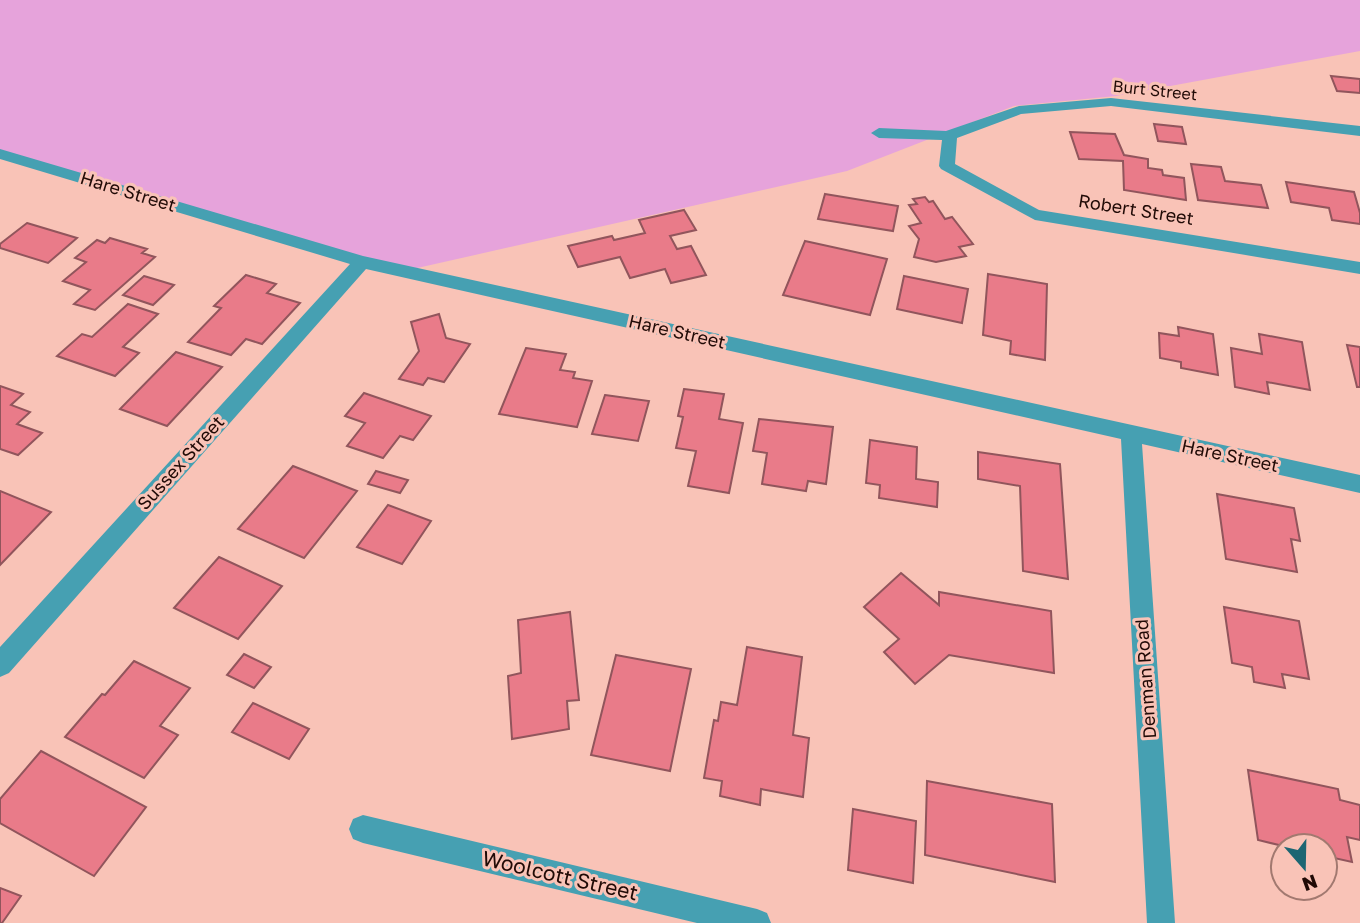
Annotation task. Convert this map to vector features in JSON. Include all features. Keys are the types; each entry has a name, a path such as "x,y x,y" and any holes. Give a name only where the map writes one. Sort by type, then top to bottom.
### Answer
{"street":[{"name":"Burt Street","path":"950,135 1019,110 1111,102 1360,131"},
{"path":"879,133 950,135"},
{"name":"Robert Street","path":"950,135 947,166 1035,215 1360,268"},
{"name":"Hare Street","path":"0,154 362,261 1360,484"},
{"name":"Sussex Street","path":"0,665 362,261"},
{"name":"Denman Road","path":"1130,434 1161,923"},
{"name":"Woolcott Street","path":"363,829 757,923"}],"shaded area":[{"path":"0,0 1360,0 1360,51 1116,96 1014,106 847,171 404,271 0,154"}],"building":[{"path":"1331,76 1360,79 1360,93 1337,91"},
{"path":"1154,124 1182,127 1186,144 1158,141"},
{"path":"1070,132 1115,134 1124,155 1148,159 1148,168 1162,170 1163,175 1184,178 1186,200 1124,190 1123,161 1079,159"},
{"path":"1191,164 1221,167 1225,181 1261,185 1268,208 1198,200"},
{"path":"1286,182 1354,192 1360,224 1332,220 1329,208 1291,202"},
{"path":"825,194 898,206 893,231 818,219"},
{"path":"925,197 929,202 933,201 945,219 952,217 973,244 959,247 966,256 936,262 914,257 919,239 909,226 921,223 909,205 917,204 913,199"},
{"path":"684,210 696,230 670,236 677,249 691,246 706,275 671,283 665,269 630,278 620,257 578,267 568,246 612,236 614,240 645,233 639,220"},
{"path":"27,223 77,238 48,263 0,248 0,244"},
{"path":"110,238 147,249 142,253 155,257 95,310 74,304 90,290 63,281 86,262 75,258 97,240 105,243"},
{"path":"805,241 887,259 870,315 783,295"},
{"path":"988,274 1047,284 1045,360 1010,354 1011,341 983,335"},
{"path":"246,275 276,284 267,293 300,303 262,344 246,339 231,355 188,342 221,308 214,306"},
{"path":"144,276 174,285 153,305 123,295"},
{"path":"904,276 968,289 962,323 897,309"},
{"path":"128,304 158,314 123,347 139,353 115,376 57,356 82,334 92,337"},
{"path":"439,314 446,338 470,344 444,382 428,378 423,385 399,379 419,351 411,322"},
{"path":"1178,327 1213,334 1218,375 1181,368 1181,362 1160,358 1159,333 1179,336"},
{"path":"1259,334 1302,342 1310,390 1267,382 1269,394 1235,387 1231,348 1262,354"},
{"path":"1347,345 1360,347 1360,387 1357,387"},
{"path":"526,348 566,354 560,370 575,372 573,378 592,381 577,427 499,414"},
{"path":"176,352 222,367 167,426 120,409"},
{"path":"0,386 23,394 11,405 30,412 17,424 42,433 18,455 0,449"},
{"path":"684,389 724,394 719,419 743,423 729,493 688,486 696,451 676,448 683,417 678,416"},
{"path":"364,393 431,416 413,440 400,436 383,458 347,446 365,423 345,416"},
{"path":"605,395 649,401 638,441 592,434"},
{"path":"759,419 833,427 826,484 808,481 806,491 762,484 767,453 753,451"},
{"path":"870,440 917,447 916,479 938,482 937,507 879,498 880,485 866,483"},
{"path":"978,452 1060,464 1068,579 1023,571 1020,486 978,479"},
{"path":"293,466 357,491 304,558 238,529"},
{"path":"376,471 408,480 400,493 368,484"},
{"path":"0,491 51,512 0,565"},
{"path":"1217,494 1294,508 1300,541 1291,539 1297,572 1226,559"},
{"path":"388,505 431,521 402,564 357,547"},
{"path":"219,557 282,586 238,639 174,608"},
{"path":"901,573 939,605 939,592 1051,611 1054,673 949,655 915,684 884,652 899,639 864,607"},
{"path":"1224,607 1299,621 1309,679 1282,674 1285,688 1254,682 1252,667 1232,663"},
{"path":"570,612 579,700 567,701 569,729 512,739 508,676 521,673 518,620"},
{"path":"747,647 802,657 793,735 809,738 803,797 761,789 760,805 720,796 722,781 704,778 714,720 718,721 721,702 737,705"},
{"path":"244,654 271,667 254,688 227,675"},
{"path":"616,655 691,669 670,771 591,755"},
{"path":"134,661 190,688 160,726 178,735 144,778 65,737"},
{"path":"253,703 309,729 289,759 232,732"},
{"path":"41,751 146,807 94,876 0,823 0,799"},
{"path":"1248,770 1338,789 1340,800 1360,805 1360,840 1347,837 1352,862 1339,859 1339,832 1269,832 1269,843 1258,840"},
{"path":"927,781 1052,804 1055,882 925,855"},
{"path":"853,809 916,821 913,883 848,870"},
{"path":"0,888 21,896 2,923 0,923"}]}
